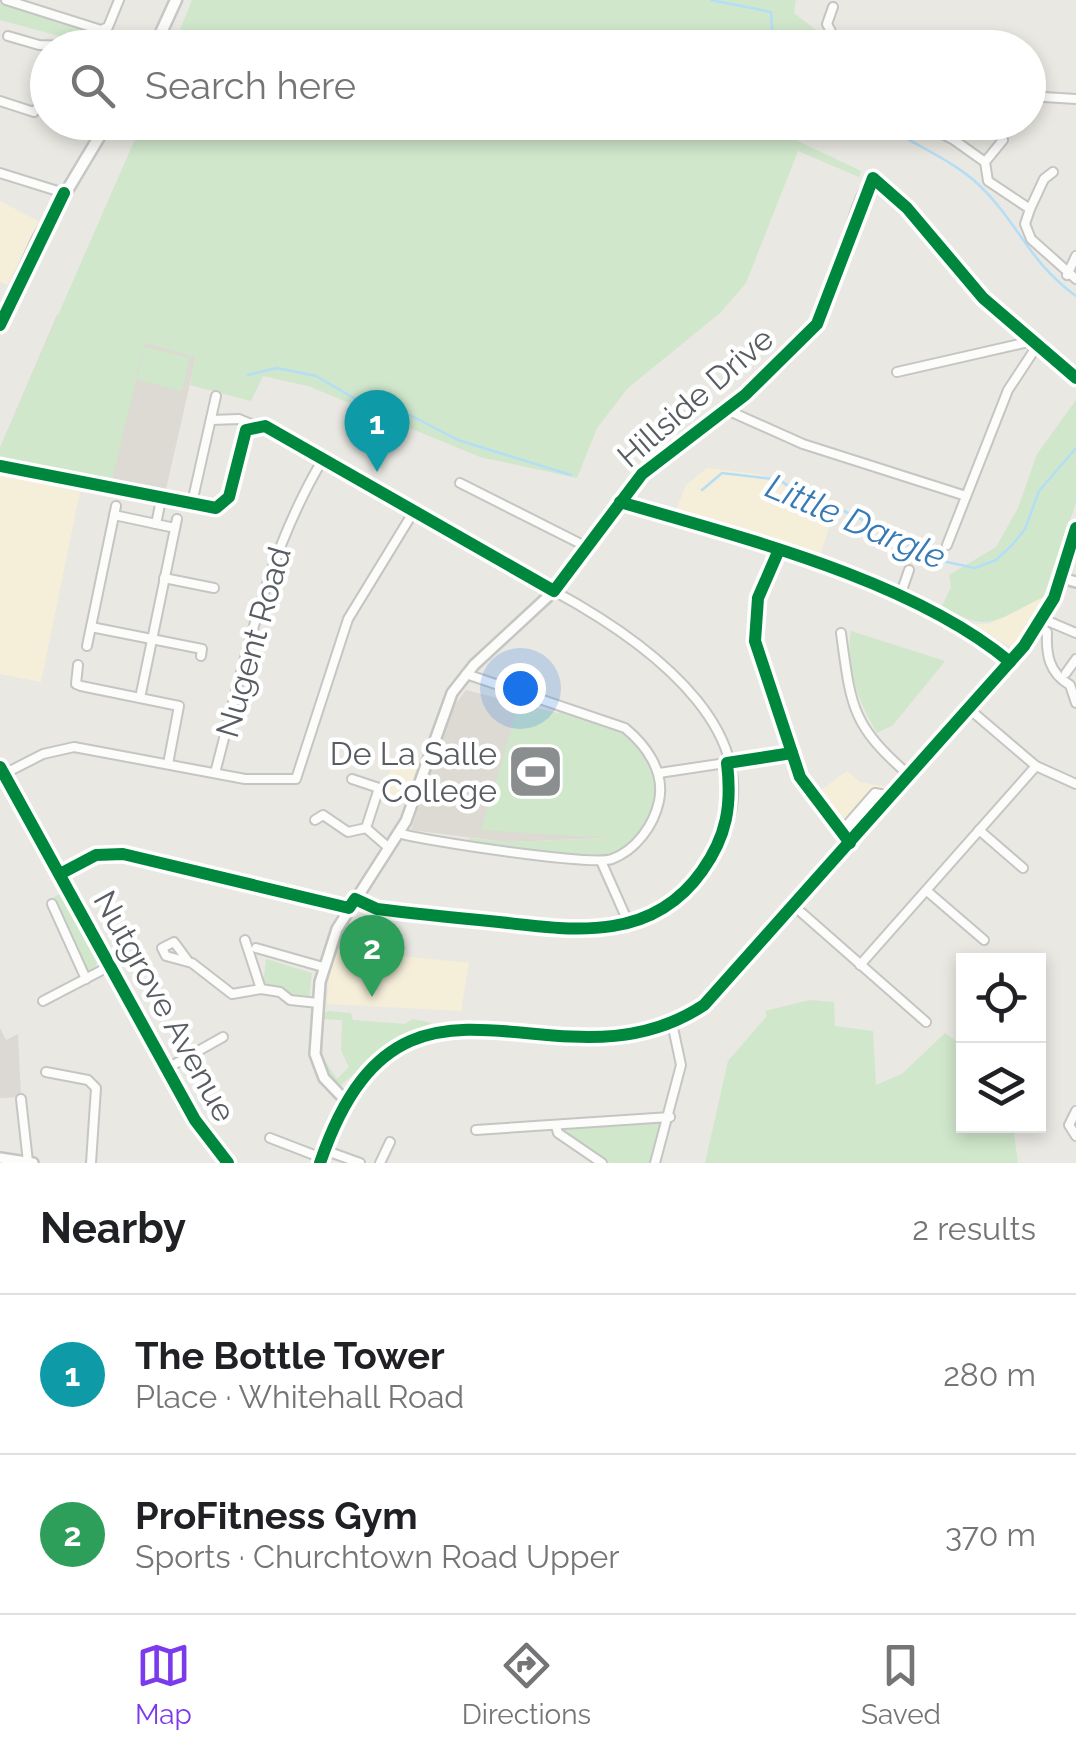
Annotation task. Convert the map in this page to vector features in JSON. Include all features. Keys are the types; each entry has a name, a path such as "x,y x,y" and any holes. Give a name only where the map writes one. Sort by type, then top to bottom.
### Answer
{"main road":[{"path":"162,30 176,0"},
{"path":"1,320 64,193 97,140"},
{"path":"322,1157 344,1100 390,1052 442,1031 494,1027 606,1039 672,1023 714,995 1010,662 1041,622 1061,578 1076,528"},
{"name":"Nutgrove Avenue","path":"2,771 219,1160"}],"street":[{"path":"6,0 101,30 108,27 119,0"},
{"path":"830,30 827,24 833,7"},
{"path":"8,36 30,42"},
{"path":"1046,98 1076,100"},
{"path":"0,101 30,111"},
{"path":"952,140 985,162 988,181 1030,209"},
{"path":"985,162 1003,140"},
{"path":"0,172 64,193"},
{"path":"1052,172 1044,179 1030,209 1026,232 1072,277"},
{"name":"Hillside Drive","path":"620,502 662,456 727,410 817,324 870,180 880,182 963,277 1035,344"},
{"path":"1072,277 1076,256"},
{"path":"897,372 1035,344"},
{"path":"1035,344 1076,378"},
{"path":"947,546 1008,390 1035,344"},
{"path":"194,494 216,396"},
{"path":"727,410 803,444 966,496"},
{"path":"60,874 96,855 124,854 376,909 572,930 629,924 670,904 696,880 716,852 730,810 727,763 711,719 661,660 631,636 265,426 238,419 211,420"},
{"path":"0,466 204,509 224,503 244,435 253,425"},
{"name":"Nugent Road","path":"216,773 258,604 295,510 323,459"},
{"path":"460,483 589,548"},
{"path":"156,524 161,500"},
{"path":"344,1100 324,1078 316,1061 318,1004 323,967 352,904 398,833 414,798 440,717 466,674 554,590 620,502 900,596 954,621 1010,662"},
{"path":"88,646 115,511 156,524 176,523 140,698"},
{"path":"2,771 62,748 273,782 296,778 348,618 414,511"},
{"path":"778,552 758,598 753,632 808,790 850,843"},
{"path":"900,596 909,570"},
{"path":"164,578 214,588"},
{"path":"1061,578 1076,582"},
{"path":"1041,622 1076,632"},
{"path":"1041,622 1048,632 1050,666 1058,678 1073,682 1076,704"},
{"path":"92,627 202,649 200,656"},
{"path":"841,633 856,716 867,735 910,775"},
{"path":"1066,673 1076,660"},
{"path":"78,665 76,684 190,709"},
{"path":"398,833 601,860 623,852 649,826 659,803 659,773 643,745 617,724 502,690 466,674"},
{"path":"168,764 178,706"},
{"path":"968,708 1036,766 1076,784"},
{"path":"659,773 792,753"},
{"path":"860,964 1036,766"},
{"path":"357,783 381,791 366,828"},
{"path":"840,833 875,793 891,796"},
{"path":"314,820 323,815 348,832 366,828"},
{"path":"366,828 389,848"},
{"path":"979,830 1023,868"},
{"path":"601,860 629,924"},
{"path":"927,891 984,940"},
{"name":"Nutgrove Avenue","path":"52,904 86,979"},
{"path":"794,906 926,1022"},
{"path":"245,940 261,989"},
{"path":"256,948 323,967"},
{"path":"188,961 232,994 261,989 280,992 290,1000 318,1004"},
{"name":"Nutgrove Avenue","path":"43,1001 110,966"},
{"path":"656,1163 682,1066 672,1023"},
{"name":"Nutgrove Avenue","path":"166,1069 223,1037"},
{"path":"46,1072 88,1080 96,1088 92,1163"},
{"path":"0,1158 30,1163 21,1099"},
{"path":"1076,1111 1069,1125 1076,1136"},
{"path":"476,1130 670,1118"},
{"path":"556,1126 558,1133 602,1163"},
{"path":"270,1138 322,1157 360,1163"},
{"path":"380,1163 390,1142"}],"shaded area":[{"path":"0,201 40,222 7,285 0,282"},
{"path":"57,315 196,357 166,489 153,491 0,460 0,448"},
{"path":"707,468 763,475 834,512 819,559 675,512 686,485"},
{"path":"0,474 80,492 41,682 0,674"},
{"path":"1043,597 1040,609 1012,648 972,624 989,624"},
{"path":"466,690 596,723 629,837 505,842 411,830 450,711"},
{"path":"396,753 420,757 407,798 382,794"},
{"path":"847,771 860,782 886,787 847,832 817,793"},
{"path":"336,949 469,963 461,1011 327,1004 330,964"},
{"path":"0,1028 6,1040 18,1034 21,1097 0,1098"}],"green space":[{"path":"192,0 796,0 794,13 816,30 180,30"},
{"path":"0,2 87,30 37,30 0,20"},
{"path":"135,140 798,140 861,171 859,177 798,151 746,283 720,313 628,388 597,428 577,478 480,457 308,386 263,376 251,401 190,385 196,357 145,343 111,484 0,460 0,448"},
{"path":"145,347 190,358 182,391 137,380"},
{"path":"1076,400 1076,503 1043,597 1003,618 983,622 942,606 951,587 949,575 996,547 1018,508 1037,454"},
{"path":"851,631 945,661 893,725 877,733 855,684 849,645"},
{"path":"519,704 603,721 626,732 641,748 651,765 655,785 648,822 637,837 621,849 587,857 468,841 613,838 481,830"},
{"path":"61,893 98,959 87,972 53,898"},
{"path":"266,959 312,973 309,1000 263,985"},
{"path":"810,1000 834,1002 835,1026 873,1031 876,1085 902,1074 945,1033 956,1041 956,1133 1014,1133 1018,1163 705,1163 728,1061 767,1016 765,1011"},
{"path":"351,1013 353,1020 405,1024 413,1019 432,1023 384,1047 340,1086 326,1072 322,1056 337,1079 349,1067 341,1050 342,1020 324,1019 321,1046 323,1014"},
{"path":"665,1121 651,1163 610,1163 561,1132 562,1128"}],"waterway":[{"path":"711,0 771,12 772,30"},
{"path":"910,140 979,185 1046,269 1076,296"},
{"name":"Little Dargle","path":"248,375 277,368 316,376 352,397 404,412 458,440 571,475"},
{"name":"Little Dargle","path":"702,490 722,473 780,480 819,508 844,511 889,532 928,558 975,568 996,560 1012,545 1025,529 1039,491 1076,448"}],"cycle path":[{"path":"0,466 216,508 229,497 246,430 265,426 554,591 642,474 745,395 817,324 873,178 907,208 983,298 1076,378"},
{"path":"0,325 64,193"},
{"path":"620,502 772,547 876,585 925,607 1010,662"},
{"path":"320,1163 354,1091 394,1050 439,1032 487,1030 593,1037 648,1030 704,1005 1024,646 1054,598 1076,528"},
{"path":"778,552 758,598 755,641 800,777 850,843"},
{"path":"60,874 96,855 123,854 349,908 355,899 377,909 422,914 555,928 610,926 636,921 660,910 682,894 702,871 726,820 727,763 792,753"},
{"path":"0,767 195,1120 228,1163"}],"place":[{"name":"The Bottle Tower","path":"377,472"},
{"name":"De La Salle College","path":"536,771"},
{"name":"ProFitness Gym","path":"372,997"}]}
